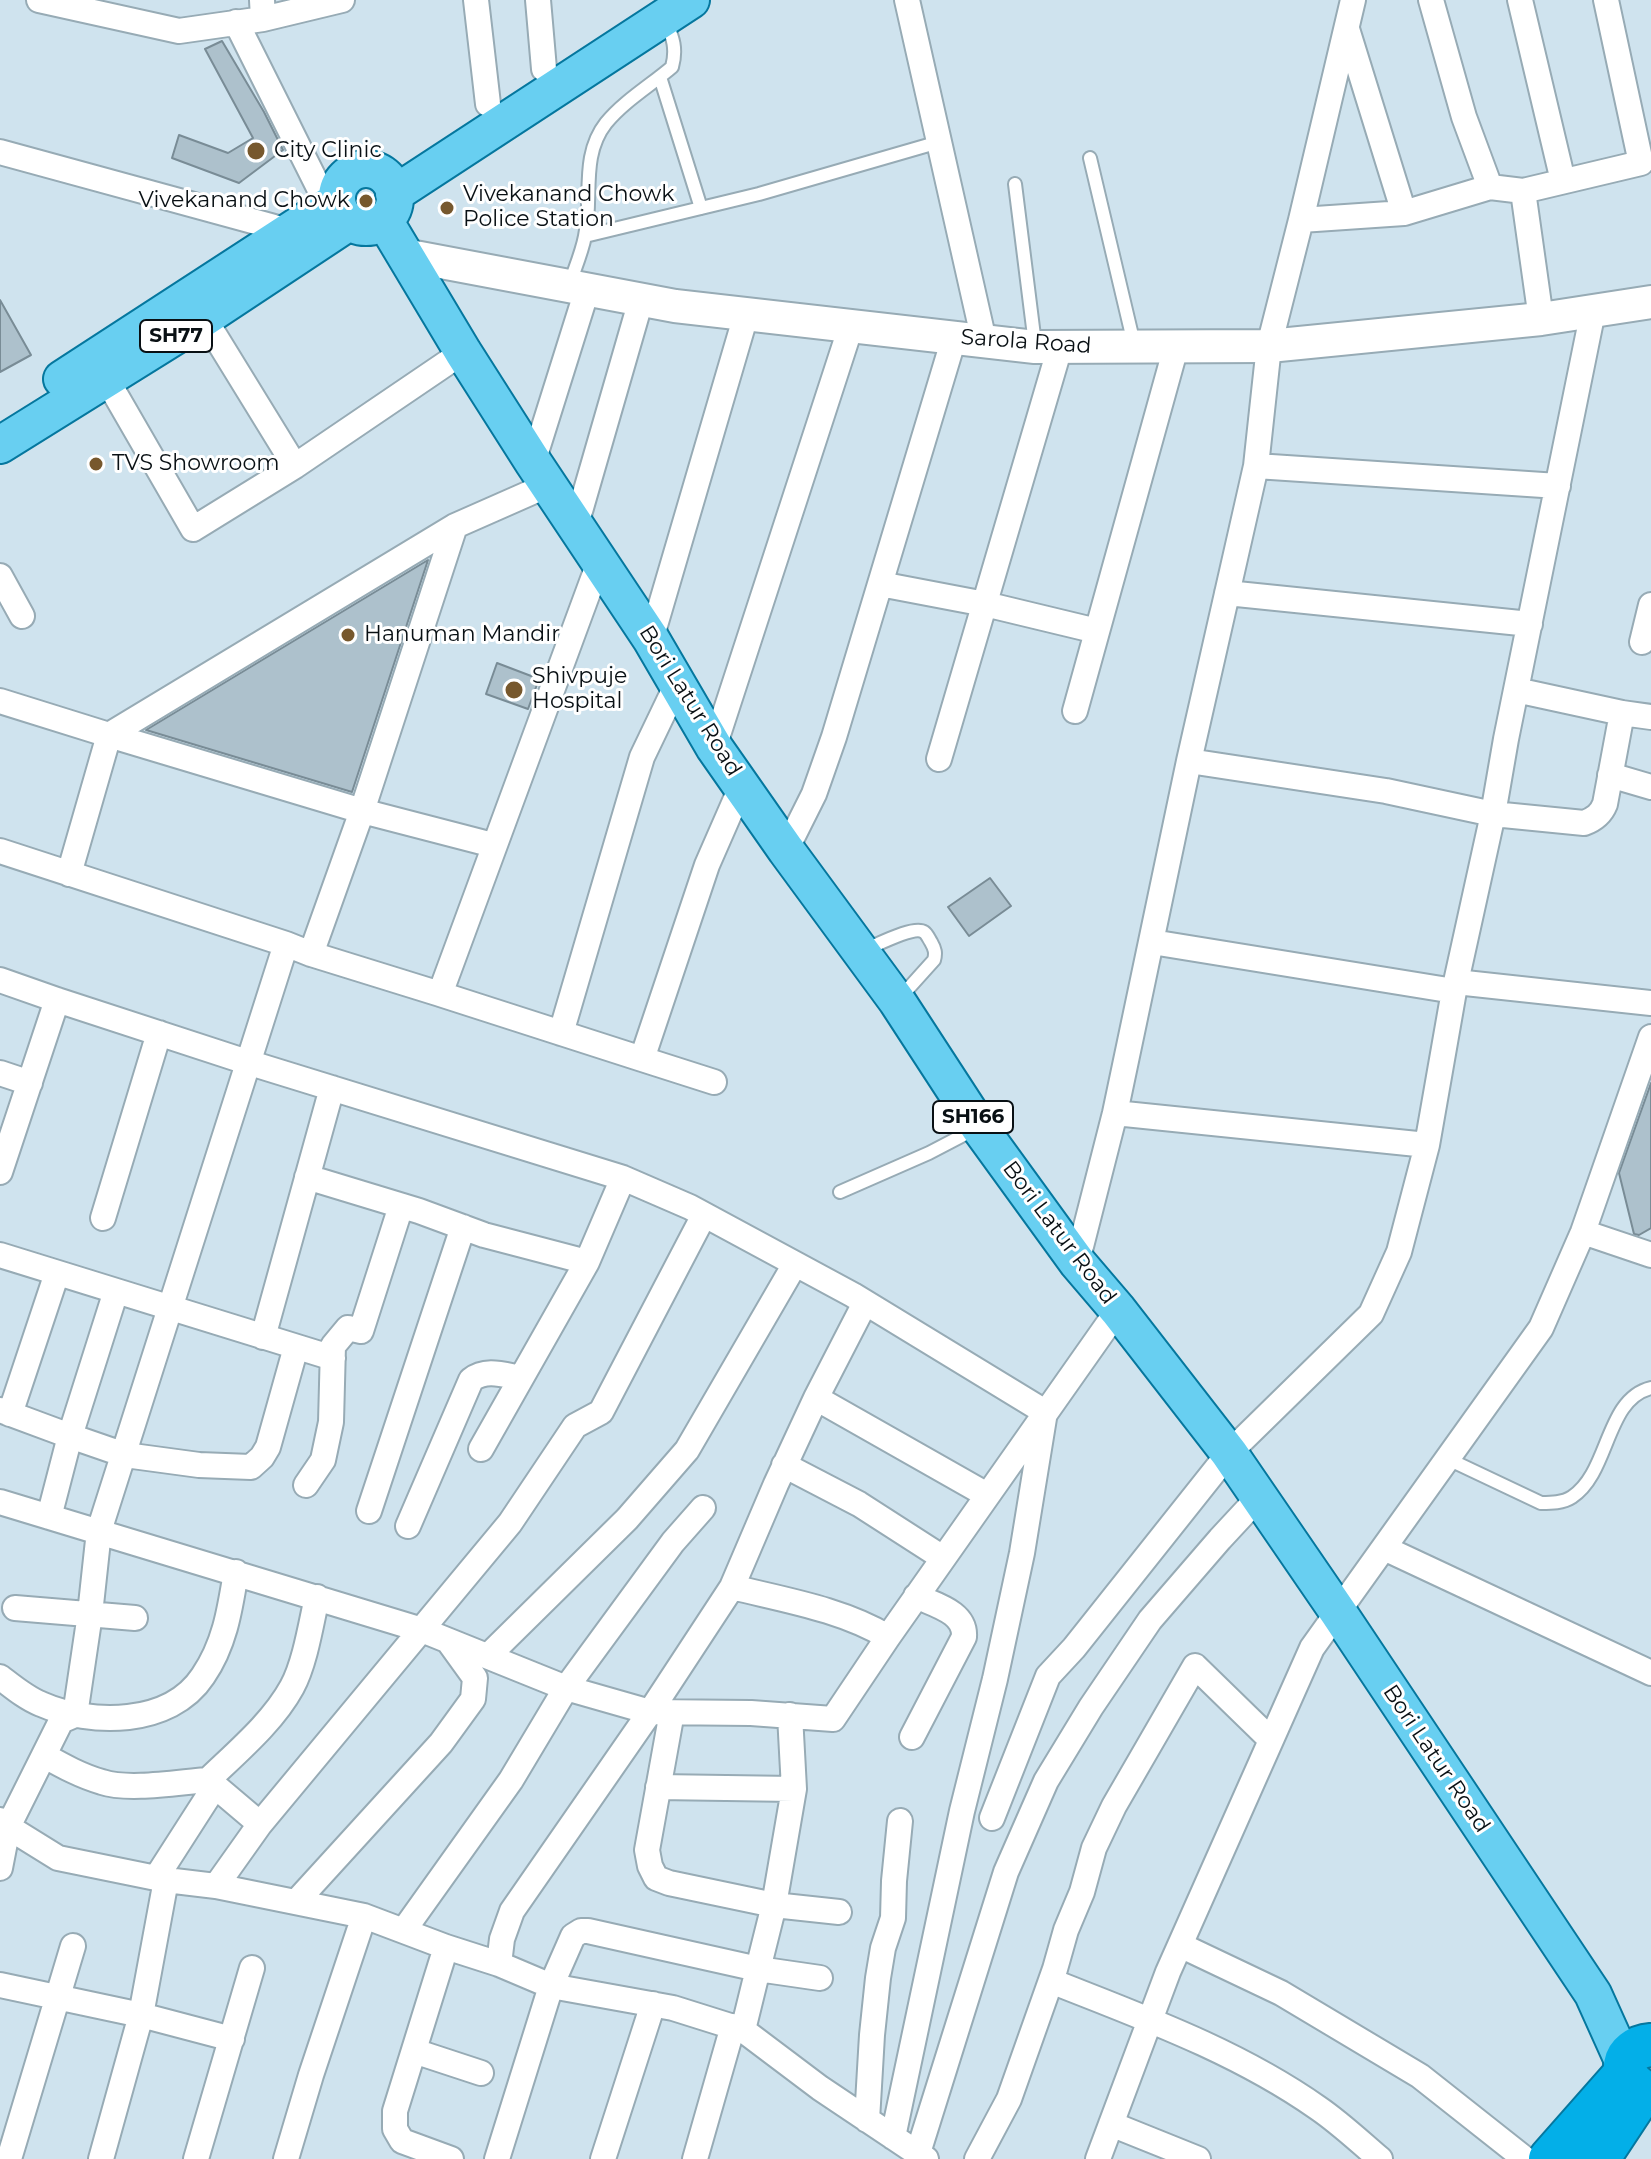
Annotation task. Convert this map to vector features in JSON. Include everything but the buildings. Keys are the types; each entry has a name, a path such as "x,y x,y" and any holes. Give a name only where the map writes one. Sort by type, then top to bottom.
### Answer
{"highway":[{"path":"1550,2159 1596,2142 1643,2075"}],"main road":[{"name":"SH77","path":"0,445 204,318 362,203 488,104 544,69 669,6"},
{"name":"SH77","path":"0,419 289,231 362,203 669,6"},
{"name":"Bori Latur Road","path":"362,203 404,255 540,473 651,639 714,747 897,1001 979,1127 1077,1262 1229,1453 1593,1994 1643,2075"},
{"name":"Sarola Road","path":"404,255 675,306 1048,347 1269,346 1541,319 1651,302"}],"street":[{"path":"39,0 78,4 179,31 236,22 263,9 342,0"},
{"path":"476,0 488,104"},
{"path":"538,0 544,69"},
{"path":"786,850 814,794 880,584 969,340 939,142 907,0"},
{"path":"1077,1262 1115,1113 1189,761 1256,466 1269,346 1353,0"},
{"path":"1431,0 1464,117 1490,187"},
{"path":"1520,0 1563,181"},
{"path":"1301,220 1404,213 1490,187 1523,191 1641,163 1606,0"},
{"path":"236,22 362,203"},
{"path":"1347,27 1404,213"},
{"path":"0,152 289,231"},
{"path":"1523,191 1541,319"},
{"path":"69,874 109,735 540,473 578,288"},
{"path":"576,525 641,300"},
{"path":"992,1818 1048,1676 1074,1648 1229,1453 1371,1314 1399,1252 1427,1145 1455,987 1493,814 1593,311"},
{"path":"651,639 746,315"},
{"path":"204,318 295,466"},
{"path":"714,747 851,326"},
{"path":"939,759 985,604 1048,347"},
{"path":"1075,711 1176,347"},
{"path":"107,380 193,529 295,466 463,352"},
{"path":"1256,466 1558,486"},
{"path":"311,954 362,811 455,526"},
{"path":"440,994 600,560"},
{"path":"0,576 22,616"},
{"path":"880,584 985,604 1097,631"},
{"path":"1227,593 1530,624"},
{"path":"1642,642 1651,605"},
{"path":"561,1033 642,757 678,682"},
{"path":"1516,690 1651,717"},
{"path":"0,701 362,811 493,845"},
{"path":"1189,761 1386,791 1493,814 1584,823 1601,812 1605,804 1622,713"},
{"path":"1610,775 1651,787"},
{"path":"642,1059 707,865 742,785"},
{"path":"0,851 714,1082"},
{"path":"1152,942 1455,987 1651,1003"},
{"path":"75,1715 99,1531 286,944"},
{"path":"0,980 247,1062 623,1178 704,1215 795,1264 1045,1412"},
{"path":"1,1168 57,1000"},
{"path":"103,1218 159,1033"},
{"path":"1098,2159 1180,1945 1312,1648 1541,1328 1583,1232 1651,1037"},
{"path":"0,1073 30,1083"},
{"path":"263,1337 332,1088"},
{"path":"1115,1113 1427,1145"},
{"path":"307,1177 484,1235 587,1262"},
{"path":"481,1449 587,1262 623,1178"},
{"path":"306,1485 323,1460 331,1422 333,1346 348,1328 361,1331 401,1206"},
{"path":"216,1886 260,1824 510,1523 575,1426 601,1412 704,1215"},
{"path":"369,1511 463,1227"},
{"path":"1583,1232 1651,1255"},
{"path":"0,1255 333,1358"},
{"path":"488,1656 627,1519 687,1450 795,1264"},
{"path":"57,1273 5,1412 125,1455 199,1465 251,1467 268,1447 296,1347"},
{"path":"49,1517 70,1436 116,1291"},
{"path":"499,1964 502,1939 512,1911 661,1712 732,1587 784,1465 865,1303"},
{"path":"0,1502 422,1630 566,1688 661,1712 833,1719 1118,1310"},
{"path":"408,1526 471,1380 489,1372 521,1378"},
{"path":"816,1398 987,1495"},
{"path":"893,2137 962,1811 1022,1553 1045,1412"},
{"path":"784,1465 859,1504 943,1558"},
{"path":"4,1824 58,1858 364,1916 551,1986 653,2004 738,2028 820,2088 922,2156 1006,1872 1046,1781 1150,1620 1259,1497"},
{"path":"404,1930 511,1780 566,1688 673,1542 703,1508"},
{"path":"1384,1548 1651,1673"},
{"path":"0,1677 39,1704 94,1718 140,1716 179,1702 202,1678 218,1650 228,1620 236,1572"},
{"path":"732,1587 824,1610 869,1625 888,1637"},
{"path":"912,1737 964,1637 965,1627 953,1614 916,1596"},
{"path":"101,2159 141,2015 161,1879 212,1783 260,1730 292,1687 317,1597"},
{"path":"15,1608 135,1618"},
{"path":"296,1902 441,1743 473,1699 475,1678 448,1640"},
{"path":"977,2159 1009,2099 1066,1930 1082,1892 1094,1848 1114,1806 1195,1666 1271,1740"},
{"path":"661,1712 658,1787 647,1850 656,1878 774,1905 839,1912"},
{"path":"0,1868 4,1824 45,1756 61,1721 75,1715"},
{"path":"695,2159 758,1969 774,1905 794,1789 790,1715"},
{"path":"45,1756 105,1784 212,1783 260,1824"},
{"path":"658,1787 794,1789"},
{"path":"962,1811 1025,1828"},
{"path":"867,2120 878,1978 883,1948 893,1918 900,1821"},
{"path":"286,2159 364,1916"},
{"path":"497,2159 551,1986 569,1942 581,1931 758,1969 820,1978"},
{"path":"1180,1945 1281,1993 1420,2076 1525,2159"},
{"path":"9,2159 73,1946"},
{"path":"446,1947 395,2111 395,2129 402,2141 451,2159"},
{"path":"196,2159 252,1968"},
{"path":"1051,1981 1240,2060 1319,2108 1353,2150 1380,2159"},
{"path":"0,1985 141,2015 232,2039"},
{"path":"603,2159 653,2004"},
{"path":"414,2051 481,2073"},
{"path":"1111,2124 1198,2159"}],"lane":[{"path":"578,288 592,149 605,124 615,113 672,67 675,42 669,6"},
{"path":"660,77 701,208"},
{"path":"585,236 759,194 939,142"},
{"path":"1090,158 1135,347"},
{"path":"1015,184 1048,347"},
{"path":"861,951 911,930 924,932 936,955 897,1001"},
{"path":"840,1192 979,1127"},
{"path":"1448,1459 1541,1503 1570,1498 1586,1484 1596,1469 1627,1402 1638,1392 1651,1388"}],"place":[{"name":"City Clinic","path":"256,151"},
{"name":"Vivekanand Chowk","path":"366,201"},
{"name":"Vivekanand Chowk Police Station","path":"447,208"},
{"name":"TVS Showroom","path":"96,464"},
{"name":"Hanuman Mandir","path":"348,635"},
{"name":"Shivpuje Hospital","path":"514,690"}]}
